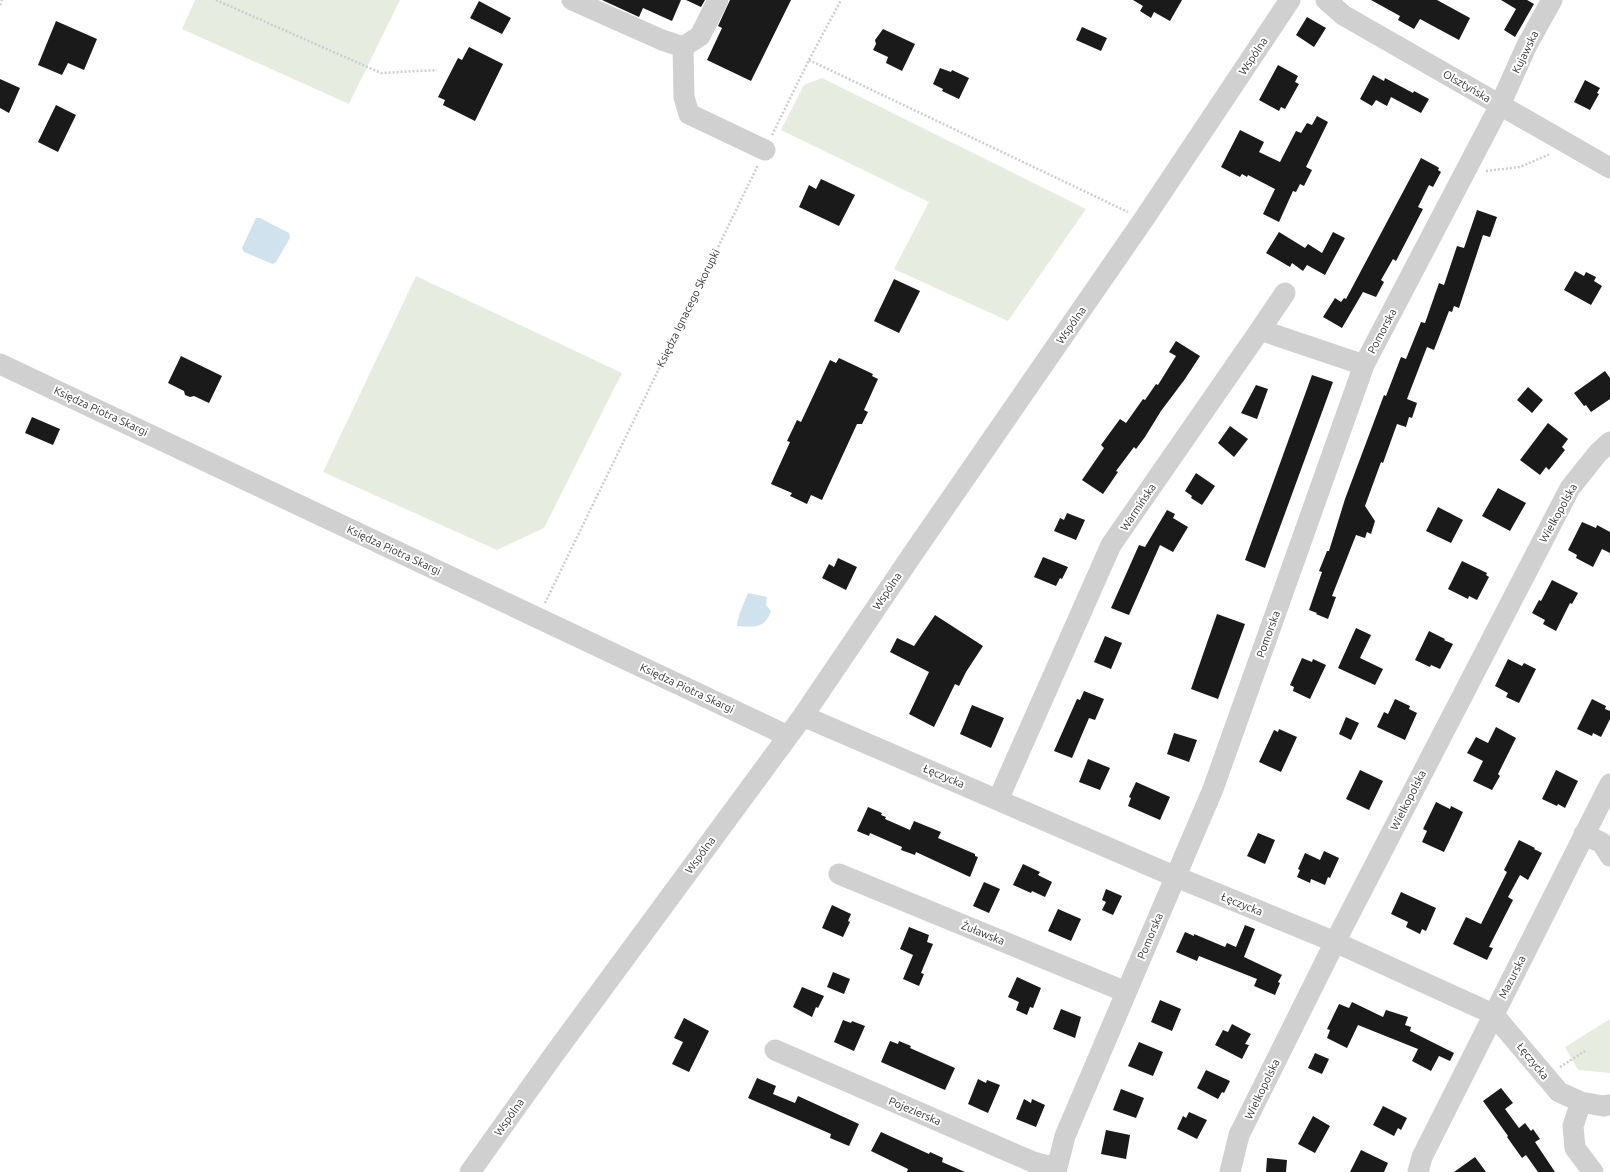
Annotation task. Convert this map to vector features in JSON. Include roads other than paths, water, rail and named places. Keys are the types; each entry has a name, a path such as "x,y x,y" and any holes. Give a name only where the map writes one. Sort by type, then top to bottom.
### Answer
{"street":[{"path":"572,0 662,40 683,47"},
{"path":"683,47 700,36 718,0"},
{"name":"Wspólna","path":"470,1172 555,1052 803,716 914,552 1144,219 1290,0"},
{"name":"Olsztyńska","path":"1326,0 1343,15 1610,168"},
{"name":"Kujawska","path":"1500,105 1527,45 1552,0"},
{"path":"683,47 684,97 690,114 765,150"},
{"name":"Pomorska","path":"1056,1170 1065,1136 1213,789 1364,365 1500,105"},
{"name":"Warmińska","path":"998,800 1111,545 1285,293"},
{"path":"1260,330 1364,365"},
{"name":"Księdza Piotra Skargi","path":"0,364 788,736"},
{"name":"Wielkopolska","path":"1230,1172 1239,1135 1335,942 1570,488 1610,442"},
{"name":"Łęczycka","path":"803,716 1176,877 1335,942 1493,1014 1559,1092 1581,1102 1603,1106 1610,1105"},
{"name":"Mazurska","path":"1418,1172 1422,1157 1610,784"},
{"path":"1584,834 1602,843 1610,856"},
{"name":"Żuławska","path":"839,874 1126,992"},
{"name":"Pojezierska","path":"775,1050 1032,1162 1056,1170"},
{"path":"1581,1102 1573,1126 1575,1148 1593,1172"}],"water":[{"path":"256,218 260,218 289,233 290,238 276,262 273,264 244,252 242,248"},
{"path":"748,593 767,597 766,605 771,611 765,621 758,626 737,626 740,613"}]}
